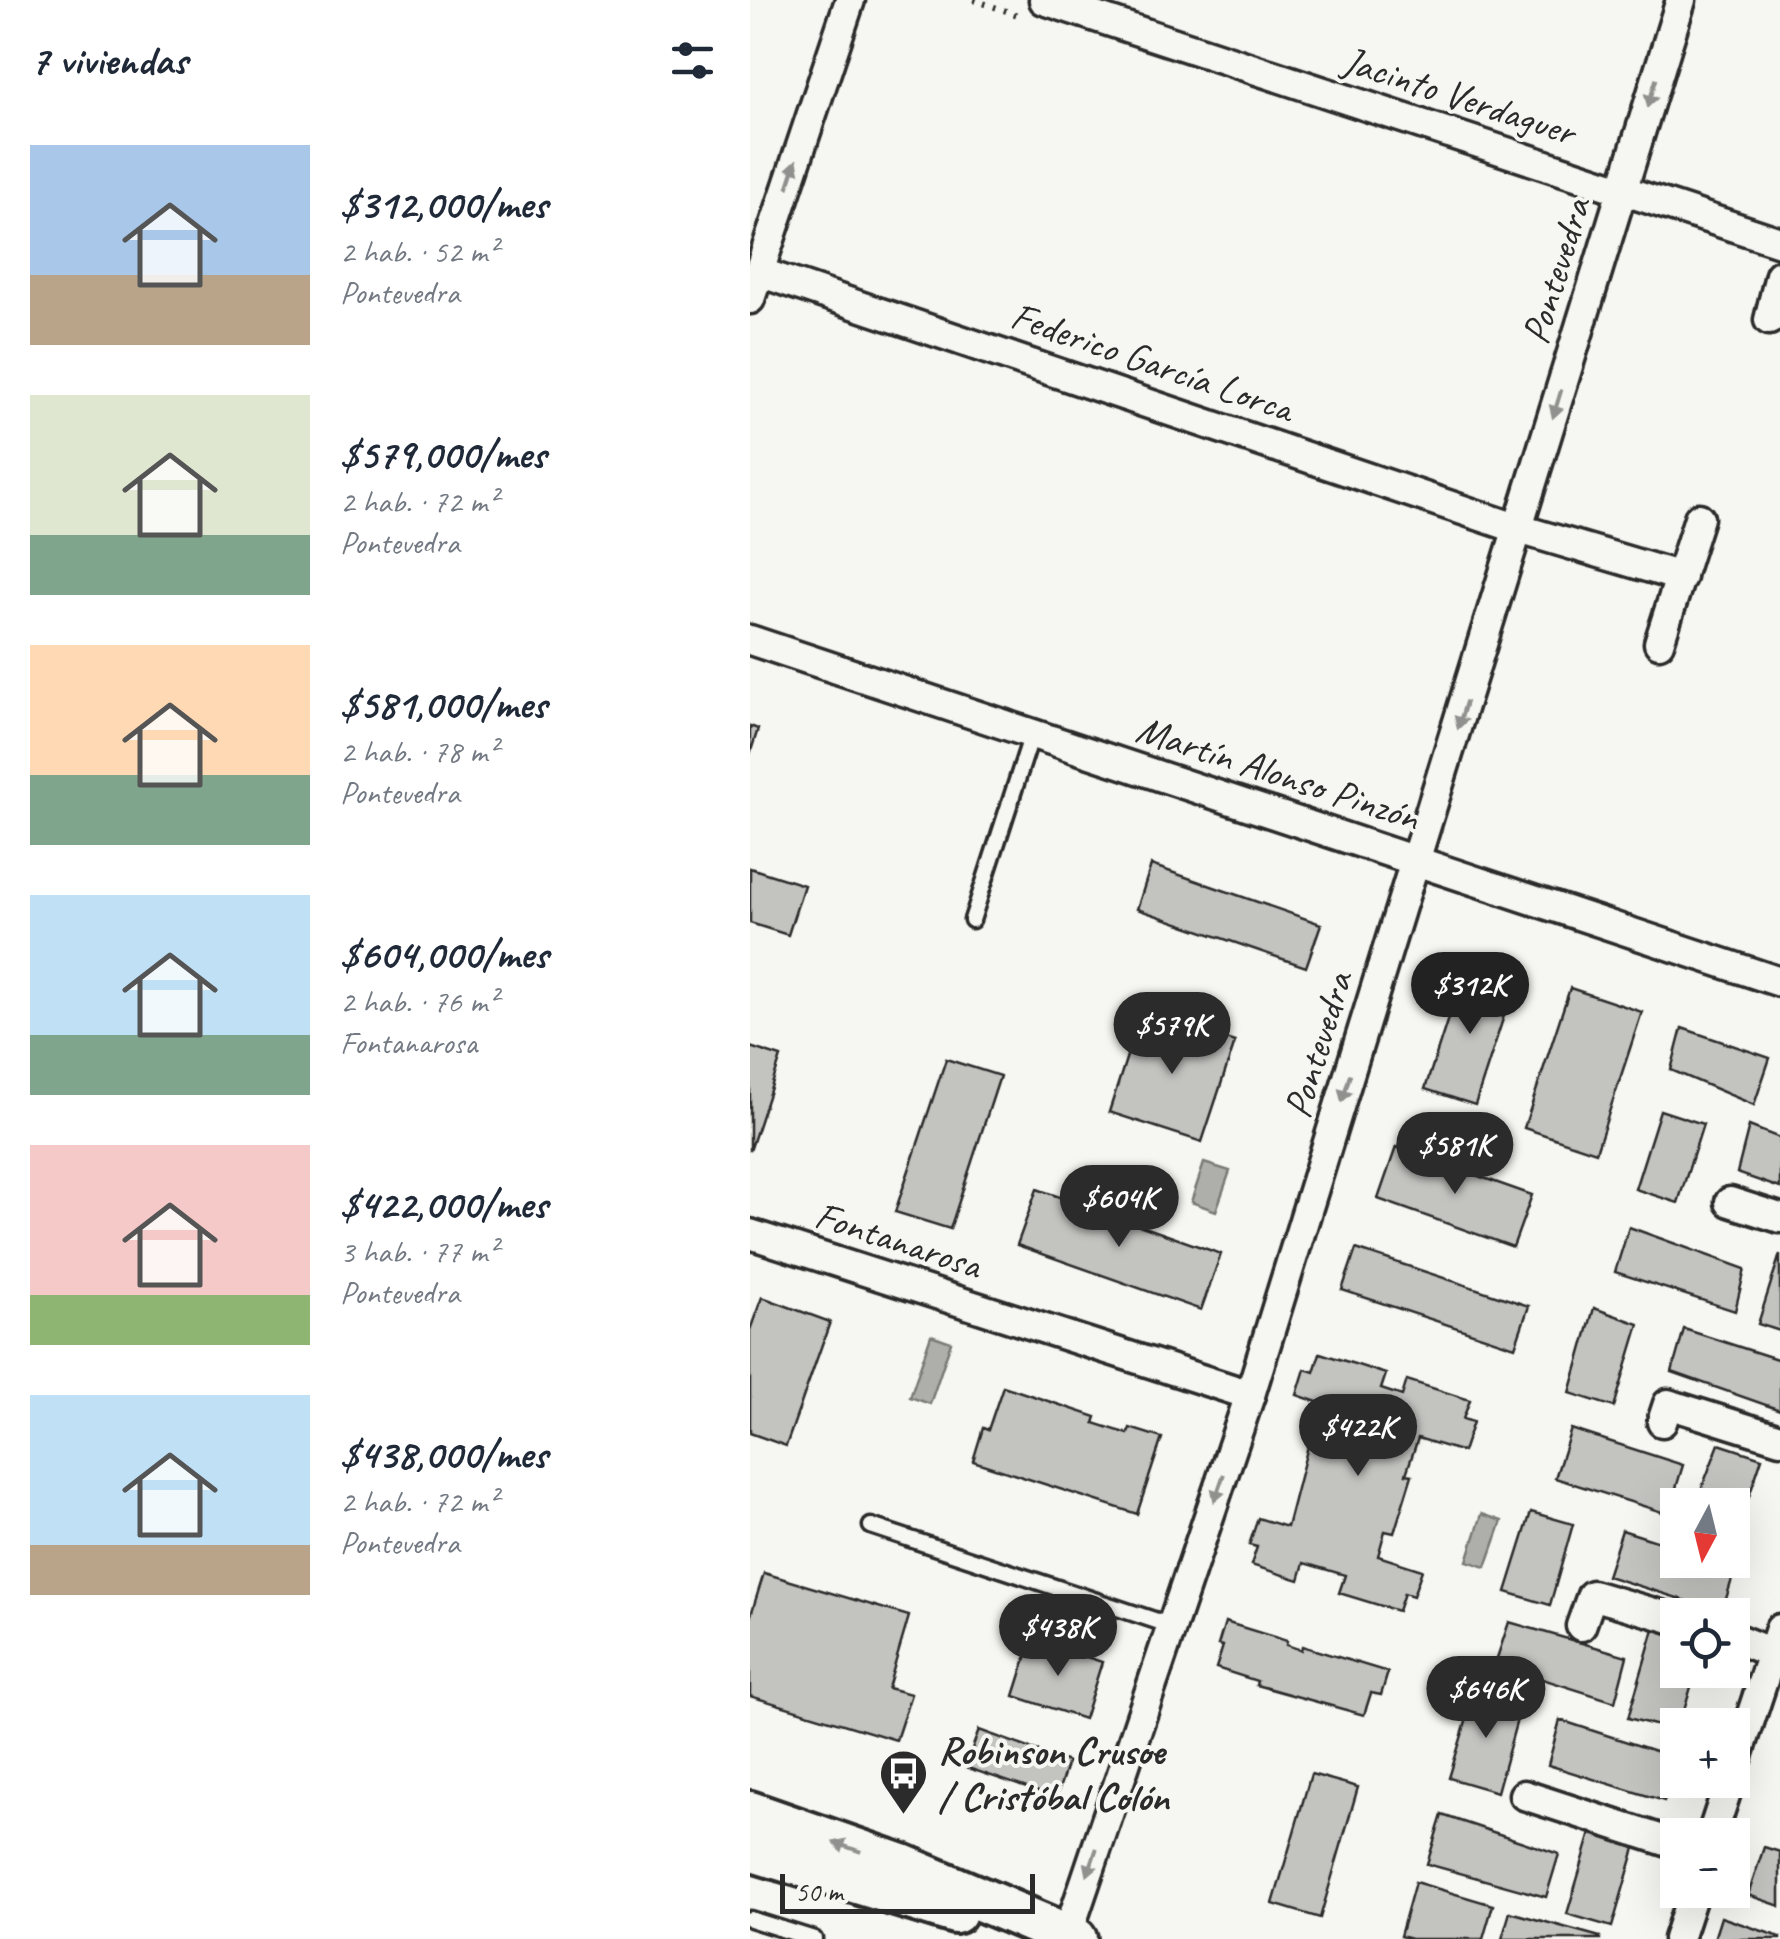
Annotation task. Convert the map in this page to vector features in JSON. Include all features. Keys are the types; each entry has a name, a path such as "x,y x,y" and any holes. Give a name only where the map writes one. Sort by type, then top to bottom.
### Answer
{"main road":[{"path":"750,1814 902,1866 1071,1938"},
{"path":"750,1848 910,1900 1071,1938"}],"street":[{"path":"750,300 850,0"},
{"name":"Jacinto Verdaguer","path":"1044,0 1780,242"},
{"name":"Pontevedra","path":"1071,1938 1250,1396 1681,0"},
{"name":"Federico García Lorca","path":"759,272 1519,529 1681,577"},
{"path":"1769,320 1780,276"},
{"path":"1659,642 1700,518"},
{"name":"Martín Alonso Pinzón","path":"750,640 1780,982"},
{"path":"1730,1202 1780,1218"},
{"name":"Fontanarosa","path":"750,1234 1250,1396"},
{"path":"1662,1422 1668,1404 1780,1439"},
{"path":"1580,1626 1592,1595 1660,1615"},
{"path":"1750,1639 1776,1641 1750,1721"},
{"path":"1524,1796 1660,1840"},
{"path":"1678,1939 1688,1908"}],"lane":[{"path":"972,920 1032,734"},
{"path":"871,1526 1172,1626"},
{"path":"750,1919 814,1939"}],"shaded area":[{"path":"1204,1163 1230,1171 1216,1211 1191,1202"},
{"path":"931,1335 951,1342 930,1404 910,1397"},
{"path":"1482,1514 1502,1521 1486,1567 1467,1561"}],"building":[{"path":"750,726 758,729 750,754"},
{"path":"1151,865 1321,924 1306,967 1137,909"},
{"path":"750,868 804,885 788,935 750,923"},
{"path":"1464,969 1514,985 1475,1105 1425,1089"},
{"path":"1570,988 1642,1012 1596,1152 1524,1128"},
{"path":"1141,1012 1235,1042 1202,1142 1109,1112"},
{"path":"1682,1028 1770,1058 1754,1105 1671,1070"},
{"path":"750,1047 781,1057 750,1151"},
{"path":"946,1059 1000,1076 950,1229 895,1212"},
{"path":"1660,1110 1703,1124 1678,1203 1635,1189"},
{"path":"1749,1126 1780,1138 1780,1188 1737,1173"},
{"path":"1396,1147 1532,1195 1513,1247 1378,1199"},
{"path":"1037,1189 1221,1254 1201,1310 1017,1245"},
{"path":"1629,1227 1745,1269 1735,1311 1615,1272"},
{"path":"1356,1249 1529,1306 1515,1347 1342,1290"},
{"path":"1780,1254 1780,1331 1758,1324"},
{"path":"762,1297 830,1322 786,1446 750,1433 750,1330"},
{"path":"1594,1308 1639,1324 1614,1407 1570,1393"},
{"path":"1684,1329 1780,1360 1780,1410 1672,1372"},
{"path":"1320,1353 1386,1374 1381,1389 1402,1396 1407,1380 1470,1400 1463,1419 1473,1422 1463,1452 1418,1438 1406,1474 1412,1475 1394,1533 1385,1531 1378,1556 1422,1570 1413,1596 1404,1593 1398,1611 1339,1593 1345,1575 1304,1563 1299,1580 1251,1565 1257,1547 1249,1545 1258,1518 1287,1527 1308,1446 1312,1448 1326,1405 1297,1395 1305,1369 1314,1372"},
{"path":"1003,1386 1096,1417 1094,1423 1128,1434 1130,1428 1162,1438 1137,1514 973,1461"},
{"path":"1571,1429 1683,1465 1676,1488 1660,1488 1660,1511 1555,1478"},
{"path":"1719,1444 1762,1458 1750,1494 1750,1488 1702,1488"},
{"path":"1531,1512 1573,1524 1550,1605 1506,1592"},
{"path":"1622,1530 1660,1542 1660,1578 1732,1578 1726,1598 1677,1598 1607,1576"},
{"path":"764,1573 909,1616 888,1688 911,1694 896,1740 750,1696 750,1618"},
{"path":"1225,1622 1287,1641 1286,1645 1301,1650 1302,1646 1388,1672 1381,1695 1371,1693 1364,1715 1256,1685 1257,1681 1216,1668"},
{"path":"1509,1622 1627,1656 1615,1702 1495,1664"},
{"path":"1654,1629 1660,1631 1660,1688 1691,1688 1685,1708 1660,1708 1660,1726 1628,1718"},
{"path":"1032,1639 1102,1662 1084,1719 1014,1696"},
{"path":"1476,1689 1521,1705 1497,1792 1449,1778"},
{"path":"1560,1720 1660,1752 1660,1798 1665,1798 1664,1801 1548,1765"},
{"path":"979,1730 1068,1762 1056,1798 965,1767"},
{"path":"1311,1774 1358,1787 1320,1918 1273,1904"},
{"path":"1442,1815 1559,1854 1546,1897 1427,1864"},
{"path":"1591,1833 1635,1848 1612,1927 1567,1914"},
{"path":"1764,1847 1780,1852 1780,1906 1750,1896"},
{"path":"1415,1882 1493,1905 1483,1939 1400,1936"},
{"path":"1510,1912 1600,1937 1600,1939 1502,1939"},
{"path":"1721,1917 1780,1937 1780,1939 1714,1939"}],"place":[{"name":"Robinson Crusoe / Cristóbal Colón","path":"903,1816"}]}
